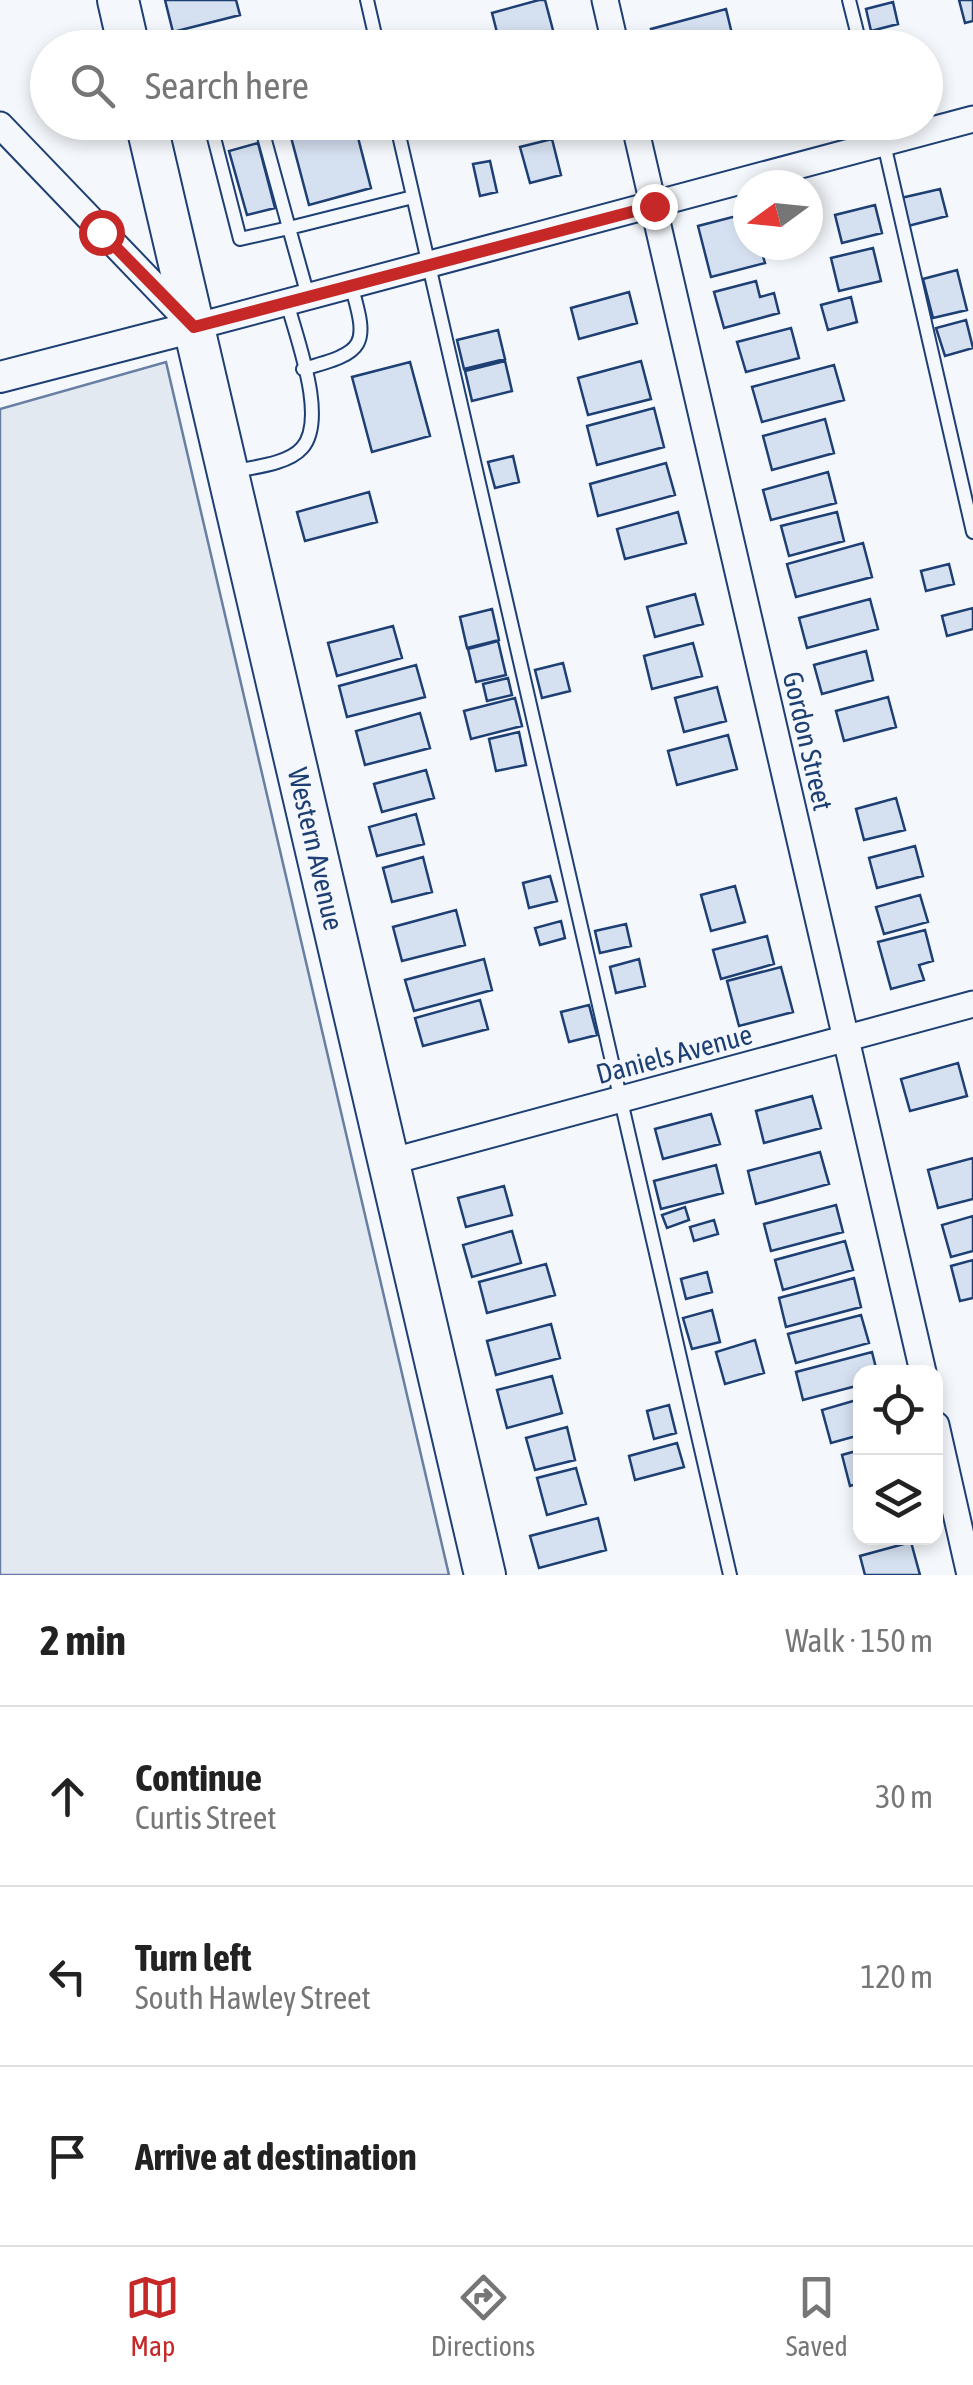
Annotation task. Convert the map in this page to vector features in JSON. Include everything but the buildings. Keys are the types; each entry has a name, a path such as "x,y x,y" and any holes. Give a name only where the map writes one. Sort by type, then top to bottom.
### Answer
{"main road":[{"path":"118,0 124,30"},
{"name":"Western Avenue","path":"155,140 194,327 485,1575"}],"street":[{"path":"605,0 612,30"},
{"path":"943,124 973,120"},
{"path":"0,125 194,327"},
{"name":"Gordon Street","path":"638,140 921,1365"},
{"path":"0,378 654,206 859,140"},
{"name":"Daniels Avenue","path":"389,1162 973,1004"},
{"path":"943,1455 970,1575"}],"lane":[{"path":"367,0 374,30"},
{"path":"850,0 857,30"},
{"path":"215,140 240,240 414,197"},
{"path":"228,473 284,459 302,450 310,432 313,407 304,369 289,228 265,140"},
{"path":"400,140 730,1575"},
{"path":"883,140 973,532"},
{"path":"304,369 349,354 360,342 363,325 351,284"}],"shaded area":[{"path":"166,362 449,1575 0,1575 0,409"}],"route":[{"path":"101,232 194,327 654,206"}]}
